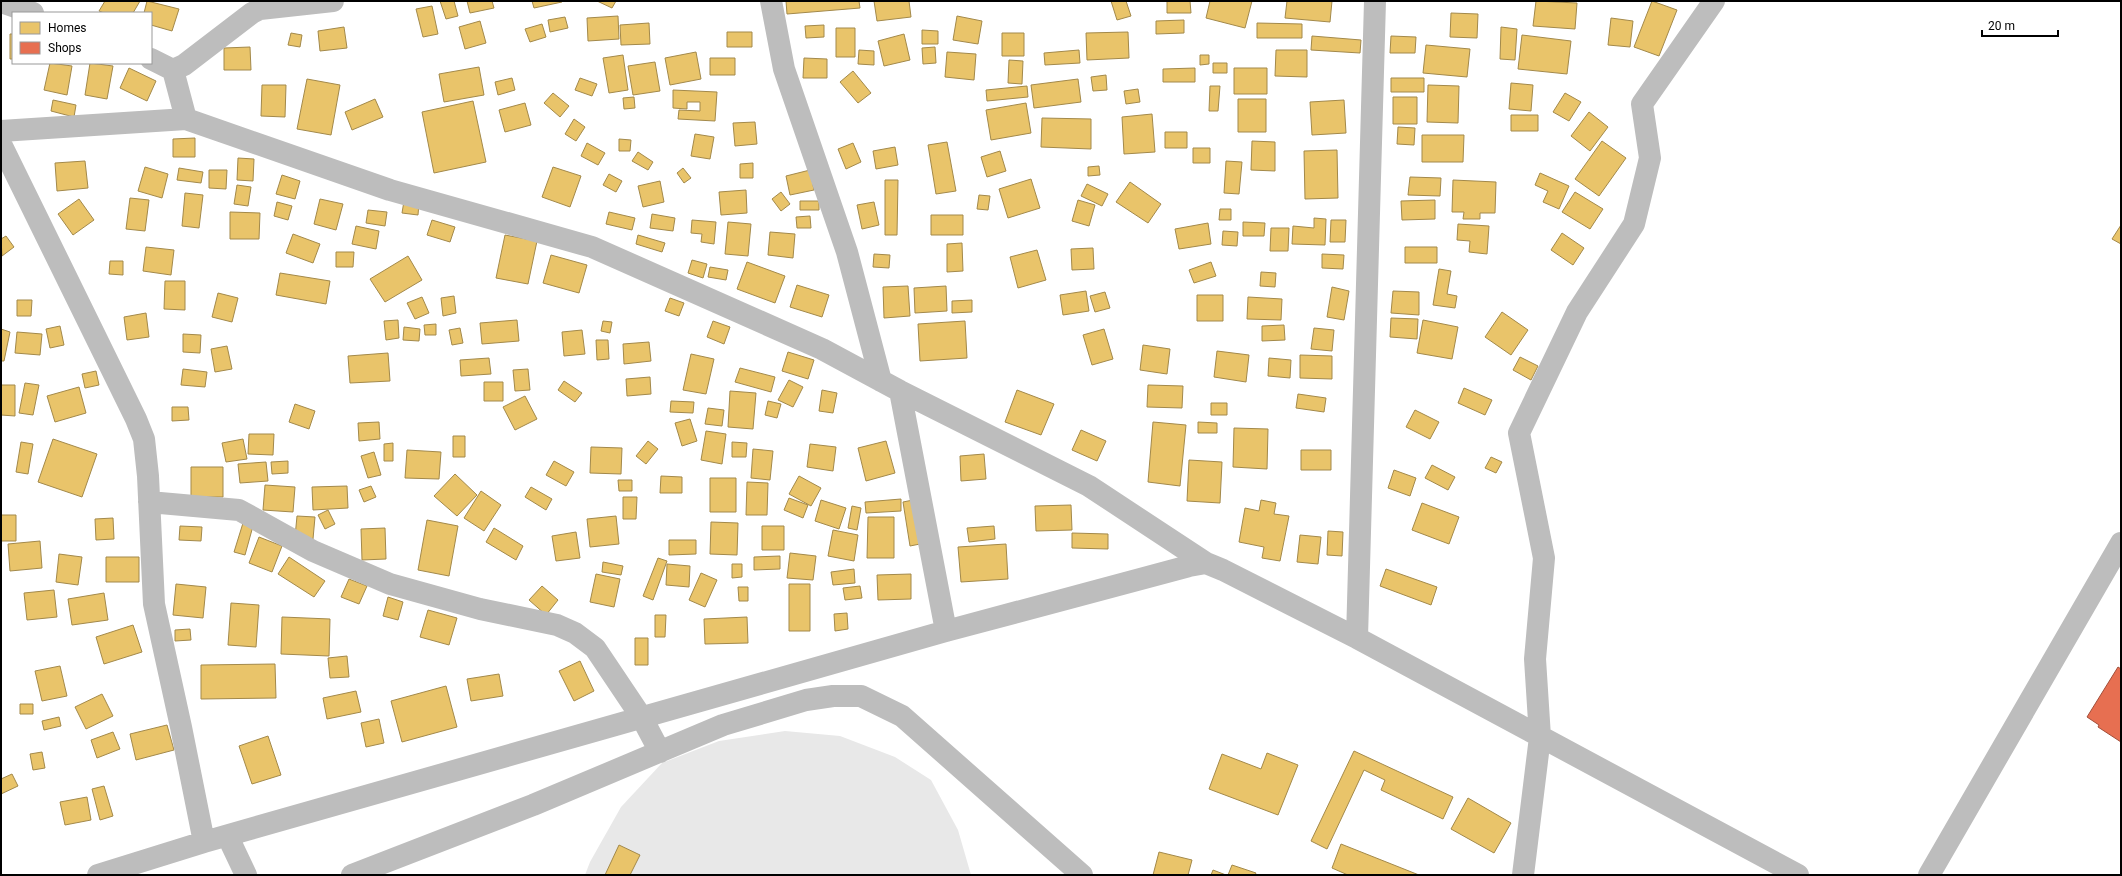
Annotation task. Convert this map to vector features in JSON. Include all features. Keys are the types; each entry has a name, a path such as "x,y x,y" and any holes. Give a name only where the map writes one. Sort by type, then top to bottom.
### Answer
{"street":[{"path":"173,70 184,65 252,13 260,9 333,1"},
{"path":"771,1 784,69 847,252 881,381"},
{"path":"1358,638 1375,1"},
{"path":"1523,875 1540,737 1535,659 1544,558 1519,433 1577,312 1634,224 1650,158 1642,104 1714,1"},
{"path":"1,2 30,12"},
{"path":"152,60 173,70 186,120"},
{"path":"1,131 186,120 390,190 592,247 822,349 900,391 1089,486 1206,563 1223,570 1358,638 1798,875"},
{"path":"1,144 136,419 144,439 154,604 204,842"},
{"path":"900,391 946,631"},
{"path":"149,502 239,510 314,551 390,584 480,609 557,625 575,633 595,648 642,718 660,752"},
{"path":"1929,875 2121,543"},
{"path":"98,875 204,842 228,837 946,631 1188,566 1206,563"},
{"path":"352,875 533,805 723,725 806,700 833,696 861,696 902,716 1082,875"},
{"path":"228,837 246,875"}],"shaded area":[{"path":"785,731 840,736 895,757 931,780 958,830 971,875 585,875 590,862 621,807 662,763 719,741"}],"building: Homes":[{"path":"105,1 140,1 134,12 99,11"},
{"path":"147,1 179,9 172,31 152,25 152,12 144,12"},
{"path":"440,1 454,1 458,16 446,19"},
{"path":"467,1 492,1 494,8 470,13"},
{"path":"532,1 562,1 562,2 534,8"},
{"path":"597,1 616,1 612,8"},
{"path":"786,1 859,1 860,8 787,14"},
{"path":"874,1 909,1 911,17 877,21"},
{"path":"1111,1 1126,1 1131,16 1117,20"},
{"path":"1167,1 1190,1 1191,13 1167,13"},
{"path":"1210,1 1252,1 1245,28 1206,18"},
{"path":"1287,1 1332,1 1330,22 1285,18"},
{"path":"1536,1 1577,3 1575,29 1533,26"},
{"path":"1652,1 1677,10 1659,56 1634,47"},
{"path":"432,6 438,34 423,37 416,9"},
{"path":"1451,13 1478,14 1477,38 1450,37"},
{"path":"618,16 619,39 588,41 587,18"},
{"path":"957,16 982,21 978,44 953,40"},
{"path":"565,17 568,28 550,32 548,20"},
{"path":"1611,18 1633,21 1630,47 1608,45"},
{"path":"1184,20 1184,33 1156,34 1156,21"},
{"path":"480,21 486,43 465,49 459,27"},
{"path":"649,23 650,44 621,45 620,25"},
{"path":"1257,23 1302,24 1302,38 1257,38"},
{"path":"542,24 546,37 530,42 525,29"},
{"path":"824,25 824,37 806,38 805,26"},
{"path":"344,27 347,48 320,51 318,31"},
{"path":"1501,27 1517,29 1515,60 1500,59"},
{"path":"836,28 855,28 855,57 836,57"},
{"path":"922,30 938,31 938,44 922,44"},
{"path":"727,32 752,32 752,47 727,47"},
{"path":"1128,32 1129,58 1087,60 1086,33"},
{"path":"291,33 302,35 300,47 288,45"},
{"path":"1002,33 1024,33 1024,56 1002,56"},
{"path":"10,34 12,34 12,59 10,59"},
{"path":"904,34 910,60 884,66 878,41"},
{"path":"1522,35 1571,41 1567,74 1518,69"},
{"path":"1312,36 1361,40 1360,53 1311,50"},
{"path":"1391,36 1416,37 1415,53 1390,53"},
{"path":"1426,45 1470,49 1467,77 1423,73"},
{"path":"250,47 251,70 224,70 224,48"},
{"path":"935,47 936,63 923,64 922,48"},
{"path":"859,50 874,51 874,65 858,64"},
{"path":"1079,50 1080,63 1045,65 1044,53"},
{"path":"1276,50 1307,50 1307,77 1275,76"},
{"path":"696,52 701,79 670,85 665,58"},
{"path":"947,52 976,54 974,80 945,77"},
{"path":"623,55 628,90 609,93 603,58"},
{"path":"1200,55 1209,55 1209,64 1200,65"},
{"path":"710,58 735,58 735,75 710,75"},
{"path":"804,58 827,59 827,78 803,78"},
{"path":"1009,60 1023,61 1022,84 1008,83"},
{"path":"655,62 660,91 633,95 628,66"},
{"path":"1213,63 1227,63 1227,73 1213,73"},
{"path":"50,64 72,66 67,95 44,90"},
{"path":"90,64 113,66 107,99 85,95"},
{"path":"479,67 484,95 444,102 439,74"},
{"path":"129,68 156,81 147,101 120,88"},
{"path":"1195,68 1195,82 1163,82 1163,69"},
{"path":"1234,68 1267,68 1267,94 1234,94"},
{"path":"853,71 871,93 858,103 840,82"},
{"path":"1106,75 1107,90 1093,91 1091,77"},
{"path":"512,78 515,90 498,95 495,82"},
{"path":"580,78 597,84 592,96 575,90"},
{"path":"1391,78 1424,78 1424,92 1391,92"},
{"path":"307,79 340,85 331,135 297,129"},
{"path":"1078,79 1081,102 1034,108 1031,85"},
{"path":"1511,83 1533,85 1531,111 1509,109"},
{"path":"262,85 286,85 285,117 261,116"},
{"path":"1428,85 1459,86 1458,123 1427,122"},
{"path":"1027,86 1028,97 987,101 986,90"},
{"path":"1210,86 1220,86 1218,111 1209,111"},
{"path":"1138,89 1140,102 1126,104 1124,91"},
{"path":"673,90 717,92 715,121 678,119 679,110 700,111 700,102 687,102 687,109 673,108"},
{"path":"553,93 569,106 560,117 544,103"},
{"path":"1565,93 1581,102 1569,121 1553,112"},
{"path":"634,97 635,108 624,109 623,98"},
{"path":"1393,97 1417,97 1417,124 1393,124"},
{"path":"375,99 383,117 352,130 345,112"},
{"path":"1238,99 1266,99 1266,132 1238,132"},
{"path":"53,100 76,105 74,117 51,111"},
{"path":"1344,100 1346,133 1312,135 1310,102"},
{"path":"473,101 486,162 434,173 422,112"},
{"path":"525,103 531,125 505,132 499,110"},
{"path":"1026,103 1031,133 991,140 986,110"},
{"path":"1589,112 1608,127 1590,151 1571,136"},
{"path":"1152,114 1155,152 1124,154 1122,117"},
{"path":"1511,115 1538,115 1538,131 1511,131"},
{"path":"1042,118 1091,119 1091,149 1041,147"},
{"path":"574,119 585,127 576,141 565,134"},
{"path":"755,122 757,144 735,146 733,123"},
{"path":"1398,127 1415,128 1414,145 1397,144"},
{"path":"1165,132 1187,132 1187,148 1165,148"},
{"path":"695,134 714,137 710,159 691,156"},
{"path":"1422,135 1464,135 1463,162 1422,162"},
{"path":"195,138 195,157 173,157 173,139"},
{"path":"619,139 631,140 630,151 619,151"},
{"path":"1252,141 1275,142 1275,171 1251,170"},
{"path":"1602,141 1626,158 1599,196 1575,179"},
{"path":"947,142 956,191 936,194 928,145"},
{"path":"587,143 605,153 598,165 581,156"},
{"path":"853,143 861,162 846,169 838,149"},
{"path":"895,147 898,165 876,169 873,151"},
{"path":"1193,148 1210,148 1210,163 1193,163"},
{"path":"1337,150 1338,198 1305,199 1304,151"},
{"path":"1000,151 1006,171 987,177 981,157"},
{"path":"638,152 653,162 648,170 632,161"},
{"path":"238,158 254,159 253,181 237,180"},
{"path":"85,161 88,188 57,191 55,163"},
{"path":"1226,161 1242,162 1239,194 1224,193"},
{"path":"753,163 753,178 740,178 740,164"},
{"path":"1099,166 1100,175 1088,176 1088,167"},
{"path":"145,167 168,174 162,198 138,191"},
{"path":"553,167 581,176 570,207 542,197"},
{"path":"179,168 203,172 201,183 177,180"},
{"path":"683,168 691,178 684,183 677,173"},
{"path":"209,170 227,170 226,189 209,188"},
{"path":"810,170 814,190 790,195 786,176"},
{"path":"1540,173 1569,186 1559,209 1543,202 1548,191 1535,185"},
{"path":"609,174 622,181 616,192 603,185"},
{"path":"282,175 300,181 295,199 276,194"},
{"path":"1410,177 1441,178 1440,196 1408,195"},
{"path":"1031,179 1040,208 1008,218 999,189"},
{"path":"885,180 898,180 897,235 885,235"},
{"path":"1453,180 1496,182 1495,213 1480,213 1480,219 1463,219 1464,212 1452,212"},
{"path":"660,181 664,202 643,207 638,186"},
{"path":"1130,182 1161,204 1148,223 1116,202"},
{"path":"1087,184 1108,194 1102,206 1081,196"},
{"path":"237,185 251,187 248,206 234,204"},
{"path":"746,190 747,213 721,215 719,192"},
{"path":"781,192 790,204 781,211 772,199"},
{"path":"1575,192 1603,209 1590,229 1562,212"},
{"path":"185,193 203,195 199,228 182,226"},
{"path":"979,195 990,196 988,210 977,209"},
{"path":"130,198 149,200 145,231 126,229"},
{"path":"79,199 94,220 73,235 58,214"},
{"path":"320,199 343,204 336,230 314,224"},
{"path":"1078,200 1095,205 1089,226 1072,221"},
{"path":"1435,200 1435,219 1402,220 1401,201"},
{"path":"404,201 419,203 418,215 402,213"},
{"path":"800,201 819,201 819,210 800,210"},
{"path":"277,202 292,206 288,220 274,216"},
{"path":"874,202 879,225 862,229 857,205"},
{"path":"1220,209 1231,209 1231,220 1219,220"},
{"path":"368,210 387,212 385,226 366,223"},
{"path":"230,212 260,213 259,239 230,239"},
{"path":"609,212 635,218 632,230 606,224"},
{"path":"652,214 675,218 673,231 650,228"},
{"path":"931,215 963,215 963,235 931,235"},
{"path":"810,216 811,228 797,228 796,217"},
{"path":"1314,218 1326,219 1325,245 1292,244 1293,226 1314,228"},
{"path":"432,220 455,227 450,242 427,235"},
{"path":"692,220 716,222 714,244 701,242 702,234 691,233"},
{"path":"1331,220 1346,220 1345,242 1330,242"},
{"path":"728,222 751,224 748,256 725,254"},
{"path":"1243,222 1265,223 1264,236 1243,236"},
{"path":"1208,223 1211,244 1179,249 1175,229"},
{"path":"1458,224 1489,226 1487,254 1469,252 1470,241 1457,240"},
{"path":"2121,225 2121,244 2112,239"},
{"path":"356,226 379,231 376,249 352,244"},
{"path":"1271,228 1289,228 1288,251 1270,251"},
{"path":"1223,231 1238,232 1237,246 1222,245"},
{"path":"770,232 795,234 793,258 768,255"},
{"path":"1562,233 1584,248 1573,265 1551,250"},
{"path":"293,234 320,244 313,263 286,253"},
{"path":"505,235 537,241 528,284 496,278"},
{"path":"638,235 665,243 662,252 636,244"},
{"path":"6,236 14,247 2,256 1,239"},
{"path":"962,243 963,271 947,272 947,244"},
{"path":"146,247 174,250 171,275 143,271"},
{"path":"1405,247 1437,247 1437,263 1405,263"},
{"path":"1093,248 1094,269 1072,270 1071,249"},
{"path":"1037,250 1046,280 1018,288 1010,257"},
{"path":"336,252 354,252 353,267 336,267"},
{"path":"874,254 890,255 889,268 873,267"},
{"path":"1322,254 1344,255 1343,269 1322,268"},
{"path":"551,255 587,265 579,293 543,283"},
{"path":"408,256 422,280 385,302 370,279"},
{"path":"692,260 707,264 703,278 688,273"},
{"path":"110,261 123,261 123,275 109,274"},
{"path":"747,262 785,276 775,303 737,289"},
{"path":"1211,262 1216,276 1194,283 1189,270"},
{"path":"710,267 728,270 726,280 708,277"},
{"path":"1439,269 1451,271 1447,294 1457,296 1455,308 1433,305"},
{"path":"1261,272 1276,273 1275,287 1260,286"},
{"path":"280,273 330,281 326,304 276,295"},
{"path":"165,281 185,281 185,310 164,309"},
{"path":"797,285 829,295 822,317 790,307"},
{"path":"908,286 910,316 884,318 883,287"},
{"path":"946,286 947,311 915,313 914,288"},
{"path":"1332,287 1349,291 1344,320 1327,317"},
{"path":"1086,291 1089,311 1063,315 1060,295"},
{"path":"1393,291 1419,292 1419,315 1391,313"},
{"path":"1105,292 1110,308 1095,312 1090,296"},
{"path":"218,293 238,298 232,322 212,317"},
{"path":"1197,295 1223,295 1223,321 1197,321"},
{"path":"454,296 456,313 443,316 441,298"},
{"path":"422,297 429,313 415,319 407,303"},
{"path":"1248,297 1282,299 1281,320 1247,319"},
{"path":"670,298 684,303 679,316 665,311"},
{"path":"17,300 32,300 31,316 17,316"},
{"path":"972,300 972,312 952,313 952,301"},
{"path":"1502,312 1528,330 1511,355 1485,337"},
{"path":"146,313 149,337 127,340 124,317"},
{"path":"1391,318 1418,319 1417,339 1390,337"},
{"path":"398,320 399,338 386,340 384,321"},
{"path":"517,320 519,341 482,344 480,323"},
{"path":"1423,320 1458,327 1452,359 1417,353"},
{"path":"603,321 612,322 610,333 601,331"},
{"path":"713,321 730,327 724,344 707,337"},
{"path":"965,321 967,358 920,361 918,324"},
{"path":"436,324 436,335 425,335 424,325"},
{"path":"1284,325 1285,340 1262,341 1262,326"},
{"path":"60,326 64,345 50,348 46,329"},
{"path":"404,327 420,329 419,341 403,340"},
{"path":"460,328 463,343 452,345 449,330"},
{"path":"1314,328 1334,330 1332,351 1311,349"},
{"path":"1,329 10,332 4,361 1,361"},
{"path":"1104,329 1113,359 1092,365 1083,335"},
{"path":"582,330 585,354 564,356 562,332"},
{"path":"17,332 42,334 40,355 15,353"},
{"path":"183,334 201,335 200,353 183,352"},
{"path":"596,340 608,340 609,359 597,360"},
{"path":"649,342 651,361 624,364 623,344"},
{"path":"1143,345 1170,349 1167,374 1140,370"},
{"path":"227,346 232,369 215,372 211,349"},
{"path":"1217,351 1249,355 1246,382 1214,377"},
{"path":"788,352 814,360 808,379 782,371"},
{"path":"388,353 390,381 350,383 348,356"},
{"path":"691,354 714,359 706,394 683,390"},
{"path":"1300,355 1332,356 1332,379 1300,378"},
{"path":"1520,357 1538,366 1531,380 1513,370"},
{"path":"489,358 491,374 461,376 460,360"},
{"path":"1269,358 1291,360 1290,378 1268,376"},
{"path":"740,368 775,377 771,392 735,382"},
{"path":"183,369 207,372 205,387 181,385"},
{"path":"528,369 530,390 515,391 513,370"},
{"path":"96,371 99,385 85,388 82,374"},
{"path":"650,377 651,394 627,396 626,379"},
{"path":"789,380 803,387 793,407 778,400"},
{"path":"564,381 582,393 575,402 558,390"},
{"path":"484,382 503,382 503,401 484,401"},
{"path":"25,383 39,385 33,415 19,413"},
{"path":"1,385 15,385 15,416 1,415"},
{"path":"1148,385 1183,386 1182,408 1147,407"},
{"path":"79,387 86,413 55,422 47,396"},
{"path":"1464,388 1492,400 1485,415 1458,403"},
{"path":"822,390 837,393 833,413 819,411"},
{"path":"1017,390 1054,404 1041,435 1005,422"},
{"path":"730,391 756,393 753,429 728,427"},
{"path":"1298,394 1326,398 1324,412 1296,408"},
{"path":"525,396 537,419 515,430 503,407"},
{"path":"671,401 694,402 693,413 670,412"},
{"path":"768,401 781,404 777,418 765,415"},
{"path":"1211,403 1227,403 1227,415 1211,415"},
{"path":"295,404 315,411 309,429 289,422"},
{"path":"172,407 188,407 189,420 172,421"},
{"path":"708,408 724,410 722,426 705,424"},
{"path":"1415,410 1439,422 1430,439 1406,427"},
{"path":"690,419 697,441 682,446 675,423"},
{"path":"379,422 380,439 359,441 358,423"},
{"path":"1153,422 1186,425 1180,486 1148,482"},
{"path":"1198,422 1217,423 1217,433 1198,433"},
{"path":"1234,428 1268,429 1267,469 1233,467"},
{"path":"1081,430 1106,441 1097,461 1072,450"},
{"path":"706,431 726,434 722,464 701,460"},
{"path":"249,434 274,434 273,455 248,454"},
{"path":"453,436 465,436 465,457 453,457"},
{"path":"53,439 97,454 82,497 38,482"},
{"path":"243,439 247,459 226,462 222,443"},
{"path":"648,441 658,449 646,464 636,456"},
{"path":"886,441 895,473 866,481 858,448"},
{"path":"21,442 33,444 28,474 16,472"},
{"path":"732,442 747,443 746,457 732,457"},
{"path":"393,443 393,461 384,461 384,444"},
{"path":"810,444 836,447 833,471 807,467"},
{"path":"591,447 622,448 621,474 590,473"},
{"path":"753,449 773,451 770,480 751,478"},
{"path":"407,450 441,452 439,479 405,478"},
{"path":"1301,450 1331,450 1331,470 1301,470"},
{"path":"374,452 381,475 368,478 361,456"},
{"path":"984,454 986,479 961,481 960,456"},
{"path":"1491,457 1502,462 1496,473 1485,468"},
{"path":"1189,460 1222,462 1220,503 1187,501"},
{"path":"288,461 288,473 272,474 271,462"},
{"path":"554,461 574,472 566,486 546,475"},
{"path":"266,462 268,481 240,483 238,464"},
{"path":"1432,465 1455,477 1448,490 1425,478"},
{"path":"191,467 223,467 223,497 191,497"},
{"path":"1394,470 1416,478 1410,496 1388,488"},
{"path":"455,474 477,495 457,516 434,496"},
{"path":"661,476 682,477 682,493 660,493"},
{"path":"799,476 821,488 811,506 789,494"},
{"path":"710,478 736,478 736,512 710,512"},
{"path":"618,480 632,480 632,491 619,491"},
{"path":"747,482 768,483 767,515 746,515"},
{"path":"265,485 295,487 293,512 263,510"},
{"path":"347,486 348,508 313,510 312,487"},
{"path":"371,486 376,497 364,502 359,490"},
{"path":"531,487 552,499 546,510 525,497"},
{"path":"481,491 501,505 484,531 464,518"},
{"path":"623,497 637,497 636,519 623,519"},
{"path":"789,498 808,505 803,518 784,510"},
{"path":"901,499 901,511 866,513 865,502"},
{"path":"821,500 846,508 839,529 815,521"},
{"path":"913,500 920,544 910,546 903,502"},
{"path":"1261,500 1276,503 1274,514 1289,516 1280,561 1262,558 1264,547 1239,542 1245,508 1259,511"},
{"path":"1422,503 1459,517 1449,544 1412,530"},
{"path":"1071,505 1072,530 1036,531 1035,506"},
{"path":"852,506 861,508 857,530 848,528"},
{"path":"328,510 335,524 325,529 318,515"},
{"path":"1,515 16,515 16,541 1,541"},
{"path":"297,516 315,517 313,539 295,537"},
{"path":"616,516 619,544 590,547 587,519"},
{"path":"868,517 894,517 894,558 867,558"},
{"path":"113,518 114,539 96,540 95,519"},
{"path":"427,520 458,526 449,576 418,570"},
{"path":"711,522 738,523 737,555 710,554"},
{"path":"243,523 253,526 245,555 234,552"},
{"path":"180,526 202,527 201,541 179,540"},
{"path":"762,526 784,526 784,550 762,550"},
{"path":"994,526 995,539 969,542 967,528"},
{"path":"385,528 386,559 362,560 361,529"},
{"path":"494,528 523,546 516,560 486,542"},
{"path":"833,530 858,535 854,561 828,556"},
{"path":"1328,531 1343,532 1342,556 1327,555"},
{"path":"576,532 580,558 556,561 552,536"},
{"path":"1072,533 1108,534 1108,549 1072,548"},
{"path":"1300,535 1321,537 1318,564 1297,562"},
{"path":"259,537 282,546 272,572 249,563"},
{"path":"669,540 696,540 696,554 669,555"},
{"path":"40,541 42,568 10,571 8,544"},
{"path":"1006,544 1008,579 961,582 958,547"},
{"path":"790,553 816,556 813,580 787,578"},
{"path":"59,554 82,557 78,585 56,582"},
{"path":"780,556 780,569 754,570 754,557"},
{"path":"106,557 139,557 139,582 106,582"},
{"path":"289,557 325,581 314,597 278,574"},
{"path":"658,558 667,561 653,600 643,596"},
{"path":"603,562 623,566 621,575 602,572"},
{"path":"667,564 690,566 689,587 666,585"},
{"path":"732,564 742,564 742,577 732,578"},
{"path":"854,569 855,583 833,585 831,572"},
{"path":"1386,569 1437,587 1431,605 1380,586"},
{"path":"701,573 717,580 705,607 689,600"},
{"path":"596,574 620,579 614,607 590,602"},
{"path":"911,574 911,599 878,600 877,575"},
{"path":"349,579 367,586 359,604 341,597"},
{"path":"176,584 206,587 203,618 173,615"},
{"path":"789,584 810,584 810,631 789,631"},
{"path":"542,586 558,600 546,615 529,600"},
{"path":"860,586 862,598 845,600 843,588"},
{"path":"738,587 748,587 748,601 739,601"},
{"path":"54,590 57,617 27,620 24,593"},
{"path":"104,593 108,620 72,625 68,599"},
{"path":"388,597 403,602 398,620 383,616"},
{"path":"231,603 259,605 256,647 228,645"},
{"path":"428,610 457,618 449,645 420,637"},
{"path":"847,613 848,629 835,631 834,614"},
{"path":"655,615 666,615 665,637 655,637"},
{"path":"282,617 330,619 329,656 281,654"},
{"path":"747,617 748,643 705,644 704,619"},
{"path":"133,625 142,652 104,664 96,637"},
{"path":"190,629 191,640 175,641 175,630"},
{"path":"635,638 648,638 648,665 635,665"},
{"path":"347,656 349,677 330,678 328,658"},
{"path":"580,661 594,691 574,701 559,671"},
{"path":"275,664 276,698 201,699 201,665"},
{"path":"60,666 67,696 42,701 35,671"},
{"path":"499,674 503,696 471,701 467,679"},
{"path":"446,686 457,727 402,742 391,701"},
{"path":"356,691 361,712 327,719 323,698"},
{"path":"102,694 113,716 86,729 75,707"},
{"path":"20,704 33,704 33,714 20,714"},
{"path":"59,717 61,726 44,730 42,721"},
{"path":"379,719 384,743 366,747 361,723"},
{"path":"167,725 174,750 136,760 130,734"},
{"path":"113,732 120,749 97,758 91,740"},
{"path":"268,736 281,775 252,784 239,746"},
{"path":"1354,751 1453,797 1443,819 1381,790 1385,780 1364,770 1327,849 1311,841"},
{"path":"42,752 45,768 33,770 30,754"},
{"path":"1267,753 1298,765 1278,815 1209,789 1222,754 1261,769"},
{"path":"12,774 18,786 1,794 1,779"},
{"path":"104,786 113,816 100,820 92,789"},
{"path":"87,797 91,820 65,825 60,802"},
{"path":"1468,798 1511,823 1494,853 1451,829"},
{"path":"1341,844 1419,875 1348,875 1332,868"},
{"path":"619,845 640,855 630,875 605,875"},
{"path":"1159,852 1192,860 1188,875 1153,875"},
{"path":"1232,865 1256,873 1255,875 1228,875"},
{"path":"1213,870 1226,875 1211,875"}],"building: Shops":[{"path":"2118,667 2121,669 2121,742 2098,727 2099,725 2087,717"}]}
